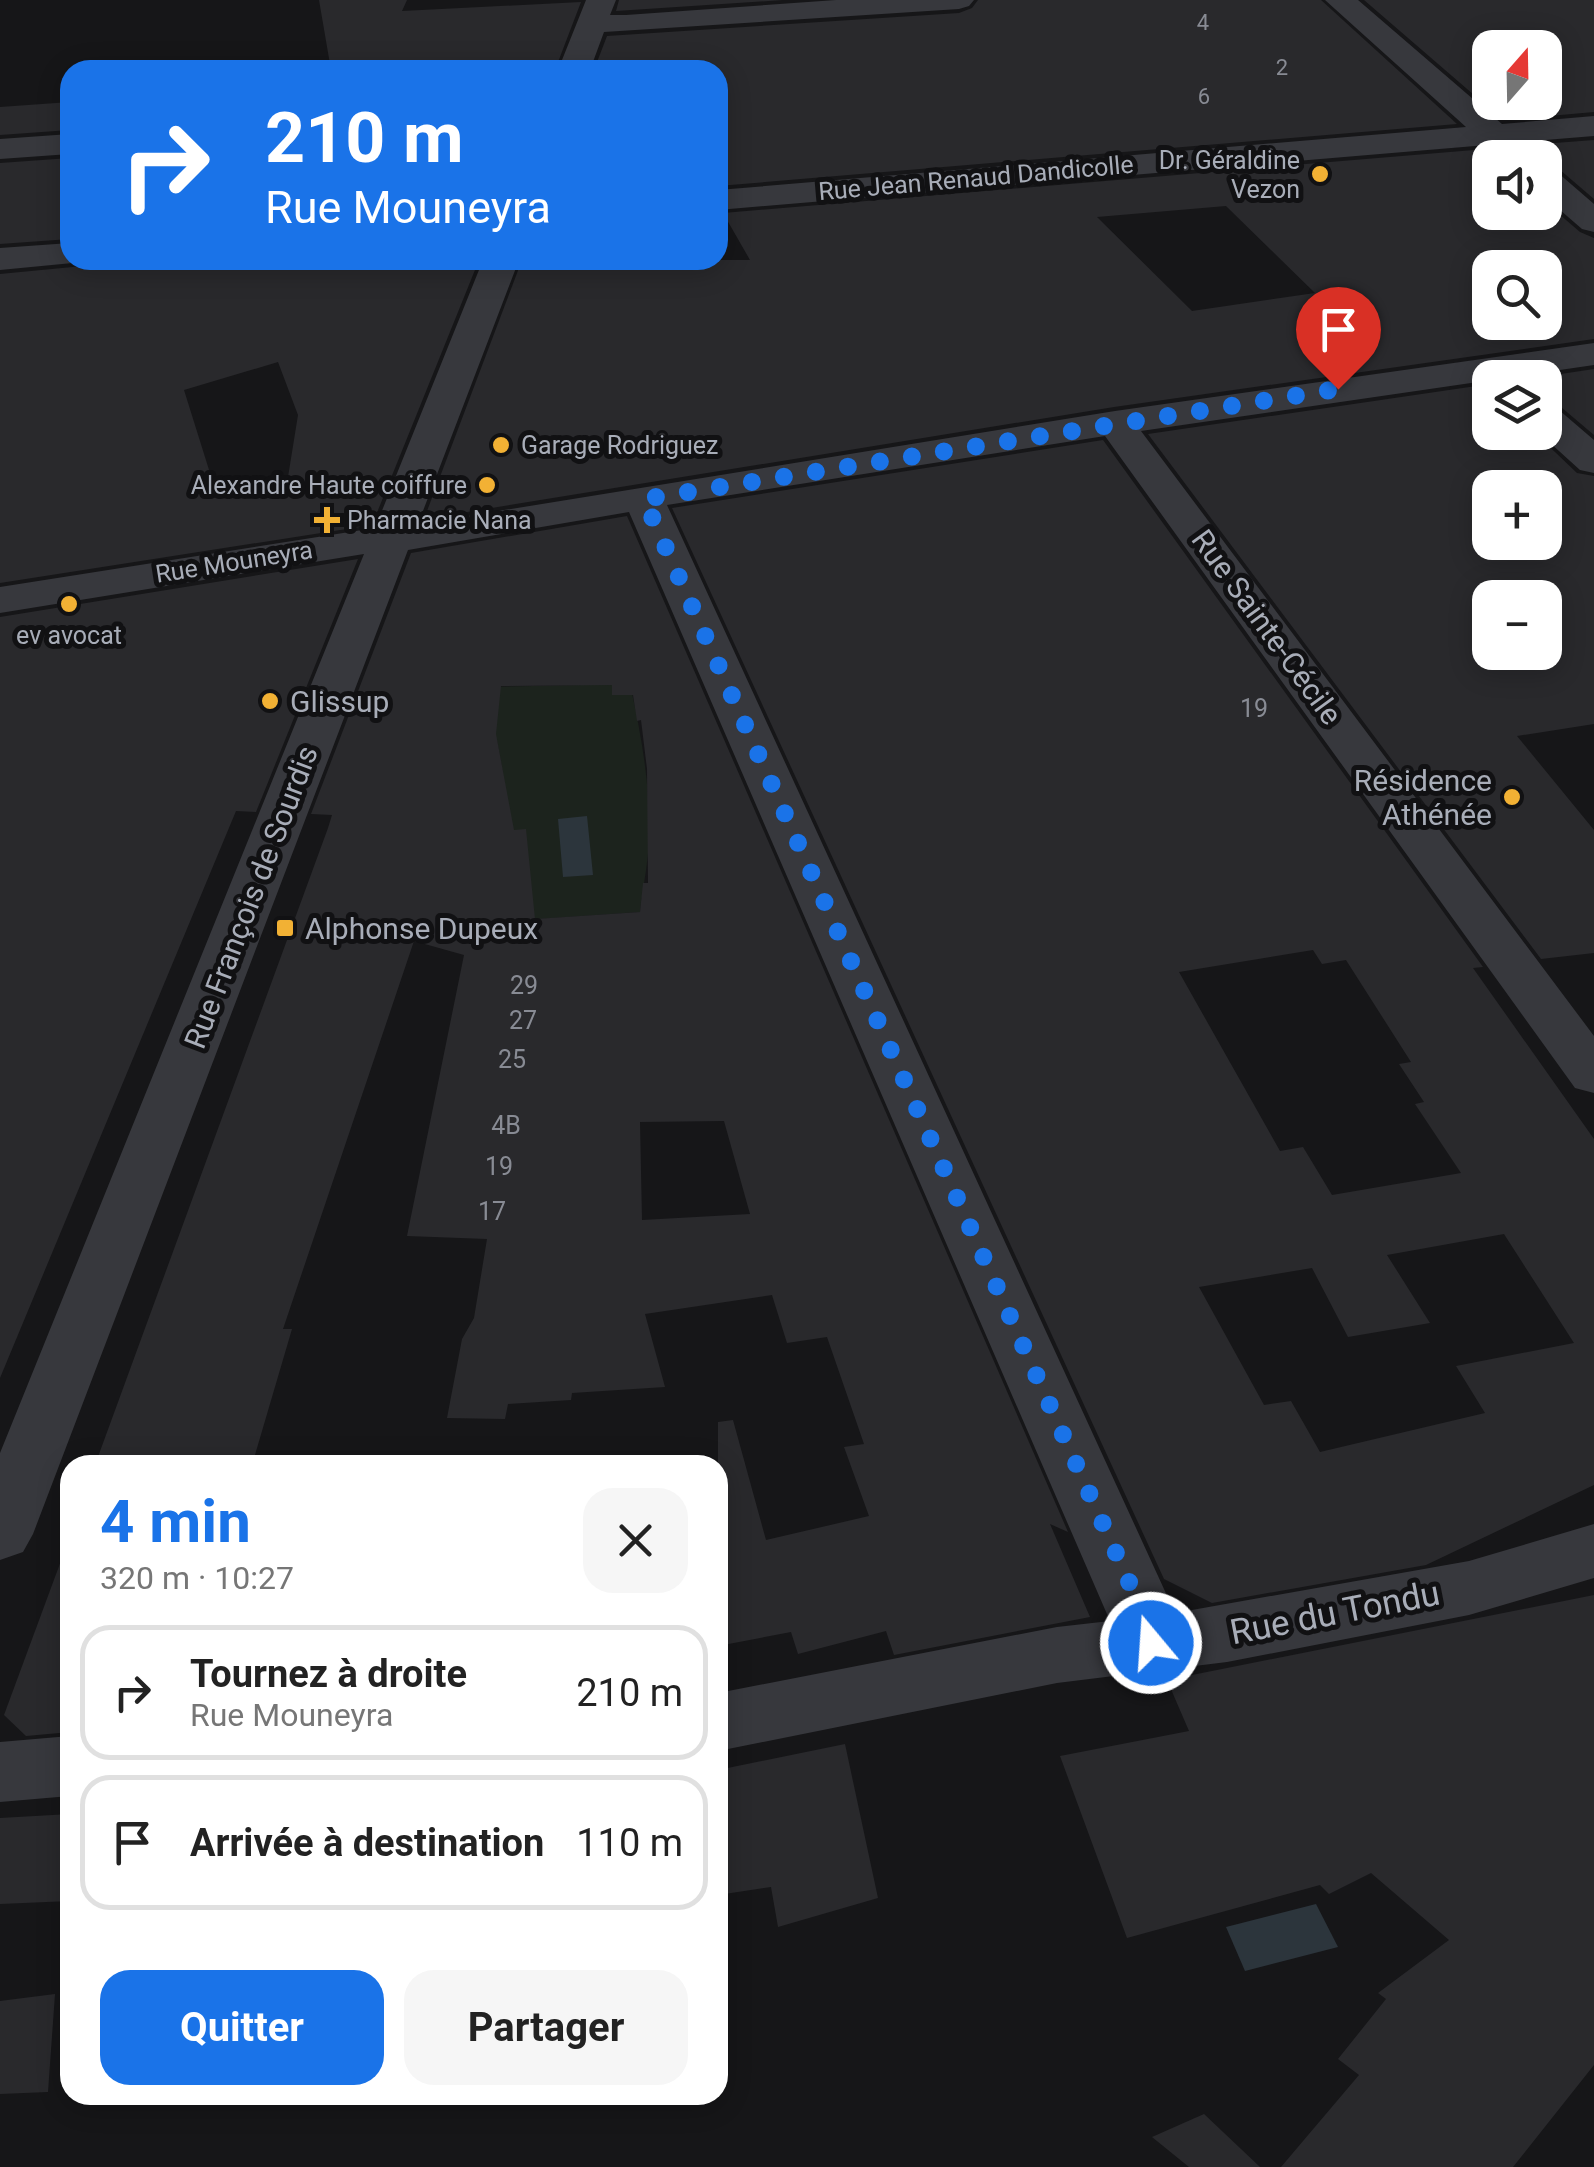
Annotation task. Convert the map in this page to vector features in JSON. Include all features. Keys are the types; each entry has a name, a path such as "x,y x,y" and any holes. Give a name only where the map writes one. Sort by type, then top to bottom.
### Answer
{"street":[{"path":"578,60 596,12 626,24 959,0"},
{"path":"1340,0 1501,140"},
{"name":"Rue Jean Renaud Dandicolle","path":"728,199 1594,126"},
{"path":"0,149 60,145"},
{"path":"1562,194 1594,222"},
{"path":"0,260 60,255"},
{"name":"Rue François de Sourdis","path":"0,1534 498,270"},
{"name":"Rue Mouneyra","path":"1560,360 1594,354"},
{"name":"Rue Mouneyra","path":"0,600 1115,423 1472,375"},
{"name":"Rue Sainte-Cécile","path":"1115,423 1594,1075"},
{"path":"1562,433 1594,461"},
{"path":"644,499 1138,1602 1151,1643"},
{"name":"Rue du Tondu","path":"728,1720 1057,1655 1227,1634 1468,1588 1553,1566 1594,1550"},
{"path":"0,1772 60,1767"}],"shaded area":[{"path":"630,684 644,758 649,815 640,912 510,921 510,831 497,741 378,689"},
{"path":"587,816 593,875 563,877 558,819"},
{"path":"1316,1904 1338,1947 1245,1971 1226,1927"}],"building":[{"path":"319,0 407,0 402,11 581,2 559,60 329,60"},
{"path":"619,0 783,0 616,11"},
{"path":"978,0 1321,0 1457,124 728,185 728,60 598,60 607,36 959,13 972,8"},
{"path":"1364,0 1594,0 1594,112 1562,115 1562,30 1472,30 1472,93"},
{"path":"60,103 60,131 0,135 0,107"},
{"path":"1594,140 1594,199 1562,172 1562,142"},
{"path":"1472,150 1472,230 1562,230 1562,217 1594,238 1594,339 1114,407 424,519 518,270 728,270 728,260 750,260 728,222 728,213","holes":["1226,206 1315,293 1192,311 1097,217"]},
{"path":"60,159 60,240 0,244 0,163"},
{"path":"60,268 475,270 372,525 0,583 0,274","holes":["278,362 298,415 288,477 215,489 184,390"]},
{"path":"1594,369 1594,435 1562,408 1562,374"},
{"path":"1472,387 1472,450 1553,450 1577,473 1594,476 1594,724 1517,736 1594,830 1594,953 1541,959 1148,434"},
{"path":"1103,440 1483,967 1473,968 1594,1139 1594,1485 1426,1565 1212,1603 1164,1579 672,508","holes":["1313,950 1322,964 1346,960 1411,1062 1399,1064 1424,1102 1415,1104 1461,1173 1332,1195 1303,1147 1280,1151 1179,972","1504,1234 1574,1343 1456,1366 1485,1413 1320,1452 1291,1401 1264,1405 1199,1287 1312,1268 1348,1337 1430,1323 1387,1255"]},
{"path":"627,516 1068,1532 1050,1524 1090,1617 894,1655 886,1631 798,1654 791,1632 728,1644 728,1455 718,1455 718,1422 733,1420 766,1540 869,1516 844,1447 864,1444 827,1337 787,1343 772,1295 645,1314 665,1387 572,1393 571,1400 508,1404 505,1419 447,1418 462,1339 474,1318 487,1239 407,1236 464,955 414,941 283,1329 292,1329 255,1455 99,1455 332,815 311,814 411,553","holes":["612,685 612,695 633,695 637,721 641,720 647,769 648,883 643,883 640,912 535,919 526,829 514,830 496,734 501,686","724,1121 750,1214 642,1220 640,1122"]},
{"path":"358,559 256,812 236,811 0,1378 0,617"},
{"path":"60,1564 60,1733 26,1736 4,1715"},
{"path":"1594,1595 1594,2065 1513,2167 1281,2167 1359,2075 1338,2059 1386,1999 1378,1993 1449,1940 1371,1873 1329,1894 1320,1885 1127,1938 1060,1756 1189,1731 1167,1680"},
{"path":"845,1744 878,1898 778,1927 771,1887 728,1893 728,1768"},
{"path":"60,1815 60,1901 0,1904 0,1818"},
{"path":"55,1994 48,2092 0,2094 0,2001"},
{"path":"1204,2114 1260,2167 1189,2167 1152,2137"}],"place":[{"name":"Dr. Géraldine Vezon","path":"1320,174"},
{"name":"Garage Rodriguez","path":"501,445"},
{"name":"Alexandre Haute coiffure","path":"487,485"},
{"name":"Pharmacie Nana","path":"327,520"},
{"name":"ev avocat","path":"69,604"},
{"name":"Glissup","path":"270,701"},
{"name":"Résidence Athénée","path":"1512,797"},
{"name":"Alphonse Dupeux","path":"285,928"}],"route":[{"path":"1151,1643 1138,1602 644,499 1338,389"}]}
